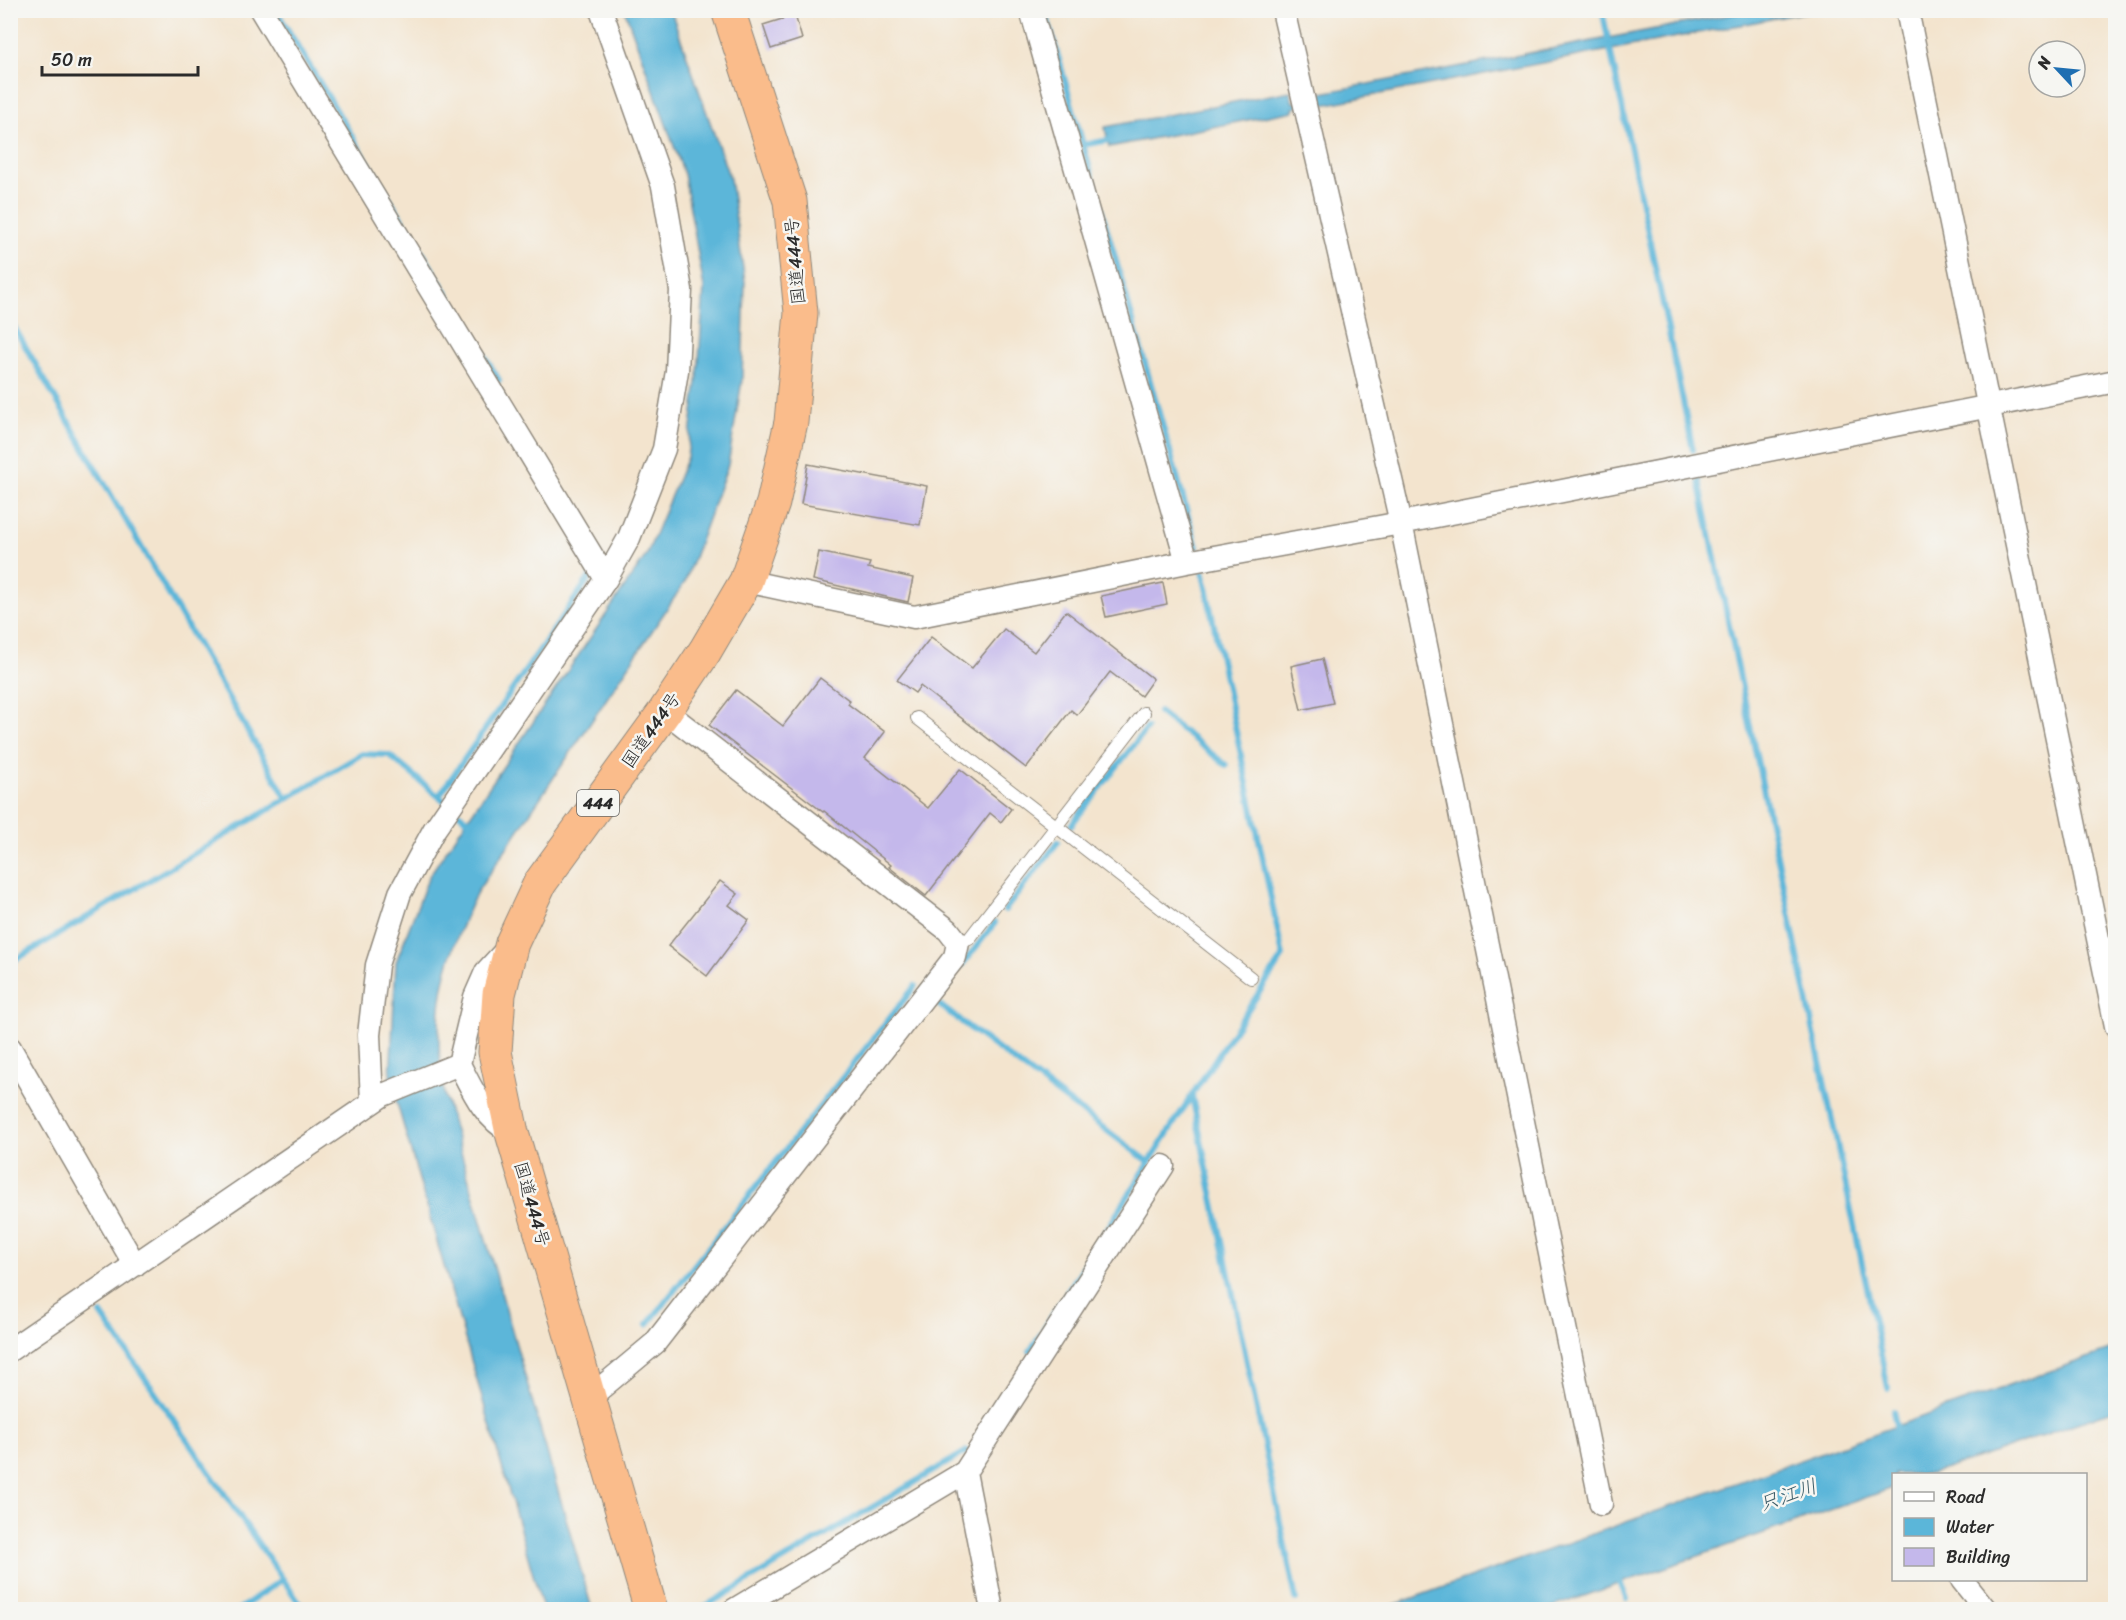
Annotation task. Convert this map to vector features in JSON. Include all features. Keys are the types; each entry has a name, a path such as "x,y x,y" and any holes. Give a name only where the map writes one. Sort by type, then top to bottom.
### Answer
{"highway":[{"name":"国道444号","path":"651,1610 512,1133 495,1052 499,994 512,943 540,884 665,711 705,651 746,580 773,503 791,422 801,313 790,201 728,10"}],"street":[{"path":"261,10 606,579"},
{"path":"378,1099 369,1035 377,965 400,893 434,830 606,579 629,538 664,449 677,371 681,290 663,186 601,10"},
{"path":"1031,10 1187,562"},
{"path":"1283,10 1401,523 1601,1504"},
{"path":"1907,10 2115,1026"},
{"path":"746,580 914,617 2115,381"},
{"path":"589,1398 655,1343 955,957 958,943 948,930 665,711"},
{"path":"512,943 486,972 475,997 455,1066 482,1108 500,1126 512,1133"},
{"path":"10,1048 135,1265"},
{"path":"10,1350 378,1099 455,1066"},
{"path":"734,1610 965,1472 1163,1166"},
{"path":"965,1472 992,1610"},
{"path":"1963,1581 1986,1610"}],"lane":[{"path":"958,943 969,939 1144,713"},
{"path":"916,718 1251,978"}],"water":[{"path":"625,11 671,11 730,179 745,282 742,380 728,465 685,582 477,892 455,943 442,990 439,1038 444,1093 592,1609 543,1609 390,1079 396,962 429,876 647,554 687,457 698,374 704,288 684,174"},
{"path":"1749,11 1813,11 1318,106 1317,103 1293,108 1294,111 1109,147 1105,127 1290,91 1293,103 1316,98 1316,94"},
{"name":"只江川","path":"2115,1348 2115,1410 1935,1473 1892,1473 1892,1488 1547,1609 1382,1609"}],"building":[{"path":"795,15 802,39 771,49 763,25"},
{"path":"808,464 927,486 920,525 801,504"},
{"path":"819,552 870,563 868,568 913,578 908,602 813,580"},
{"path":"1163,583 1167,604 1106,617 1101,596"},
{"path":"1066,611 1153,679 1141,696 1110,672 1077,715 1071,710 1026,768 920,686 915,693 897,680 931,637 972,668 1004,629 1034,652"},
{"path":"1322,659 1333,703 1301,710 1291,666"},
{"path":"820,678 850,701 848,704 885,732 865,758 928,808 960,769 1011,809 1001,822 990,813 926,896 824,811 709,725 736,690 783,726"},
{"path":"720,881 738,894 729,905 749,920 707,976 668,946"}],"waterway":[{"path":"276,10 499,380"},
{"path":"1045,10 1197,547"},
{"path":"1602,10 1693,450"},
{"path":"1083,145 1115,139"},
{"path":"10,320 287,799"},
{"path":"1699,481 1888,1388"},
{"path":"1030,1351 1283,956 1203,573"},
{"path":"439,796 590,577"},
{"path":"1159,712 1226,765"},
{"path":"1071,825 1147,728"},
{"path":"10,963 362,754 389,755 473,825"},
{"path":"1005,910 1058,842"},
{"path":"962,965 995,923"},
{"path":"647,1325 915,986"},
{"path":"937,997 934,1001 1149,1162"},
{"path":"1192,1096 1296,1599"},
{"path":"101,1314 304,1610"},
{"path":"1893,1411 1898,1434"},
{"path":"699,1610 967,1451"},
{"path":"1618,1578 1627,1599"},
{"path":"238,1610 283,1579"}]}
